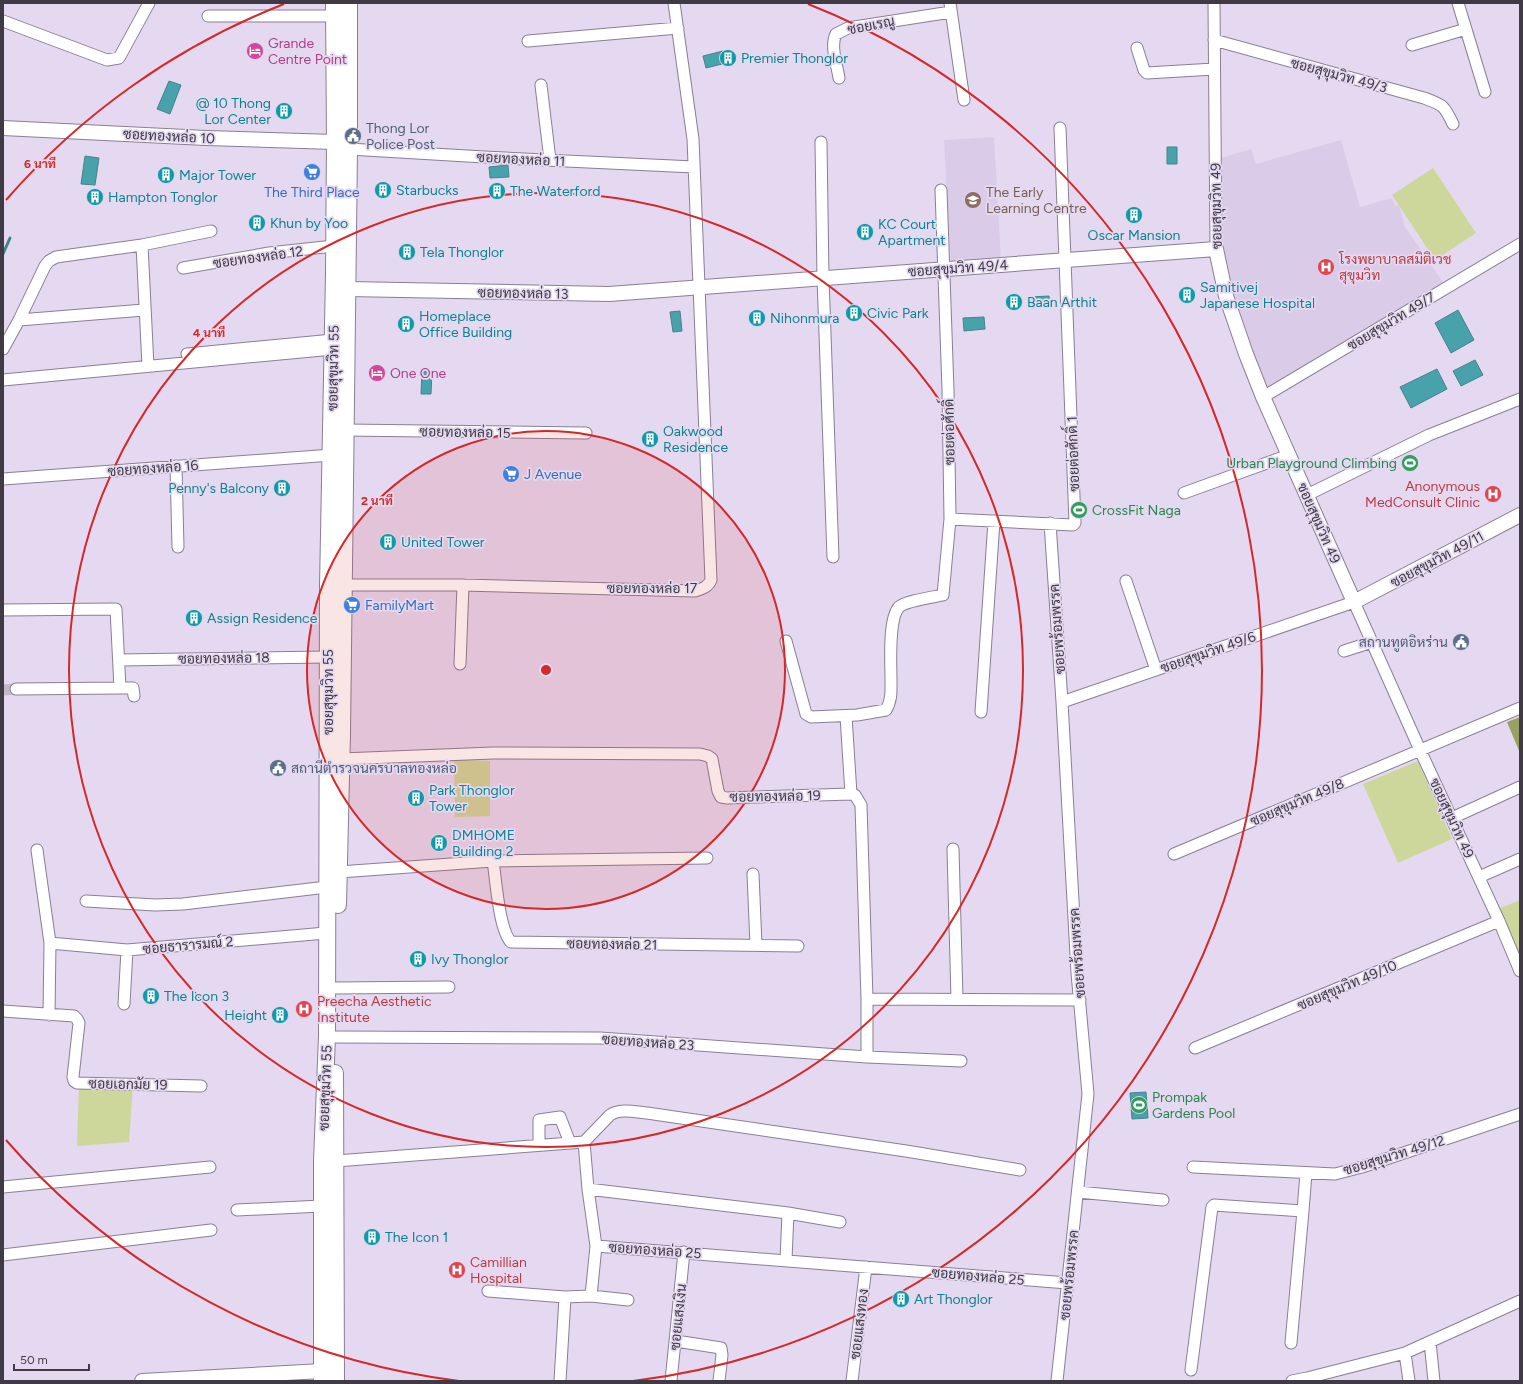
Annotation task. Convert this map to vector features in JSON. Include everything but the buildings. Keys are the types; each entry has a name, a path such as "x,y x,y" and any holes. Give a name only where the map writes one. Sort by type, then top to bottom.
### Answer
{"main road":[{"name":"ซอยสุขุมวิท 55","path":"338,430 333,344 340,290 334,246 342,145 349,3"},
{"name":"ซอยสุขุมวิท 55","path":"322,1376 329,1295 332,933 331,877 335,759 342,145 334,9"},
{"name":"ซอยสุขุมวิท 55","path":"331,1037 336,988 332,933"},
{"name":"ซอยสุขุมวิท 55","path":"329,1161 322,1206 336,1381"}],"street":[{"path":"3,21 106,60 119,58 149,3"},
{"path":"674,3 693,139 700,288"},
{"name":"ซอยสุขุมวิท 49","path":"1214,3 1216,249 1228,302 1263,397 1520,971"},
{"path":"1458,3 1485,92"},
{"path":"951,7 964,100"},
{"name":"ซอยเรณู","path":"839,78 833,38 836,34 848,28 951,7"},
{"path":"208,16 334,9"},
{"path":"528,41 678,28"},
{"path":"1412,45 1466,29"},
{"name":"ซอยสุขุมวิท 49/3","path":"1214,40 1442,104 1447,110 1453,124"},
{"path":"1137,48 1145,72 1214,69"},
{"path":"541,85 550,160"},
{"name":"ซอยทองหล่อ 10","path":"3,128 342,145"},
{"path":"1060,128 1066,260"},
{"path":"821,142 823,278 833,557"},
{"name":"ซอยทองหล่อ 11","path":"342,145 550,160 694,166"},
{"name":"ซอยต่อศักดิ์","path":"846,716 886,710 890,704 891,693 890,656 894,614 900,606 921,599 943,595 950,519 941,190"},
{"path":"3,349 45,266 49,261 56,257 142,245 211,231"},
{"name":"ซอยสุขุมวิท 49/7","path":"1263,397 1520,244"},
{"path":"142,245 144,310 148,366"},
{"name":"ซอยทองหล่อ 12","path":"184,268 269,253 334,246"},
{"name":"ซอยสุขุมวิท 49/4","path":"700,288 1216,249"},
{"name":"ซอยต่อศักดิ์ 1","path":"950,519 1073,525 1076,521 1066,260"},
{"name":"ซอยทองหล่อ 13","path":"340,290 600,295 700,288"},
{"name":"ซอยทองหล่อ 17","path":"336,586 463,585 695,591 710,584 700,288"},
{"path":"19,320 144,310"},
{"path":"187,354 333,344"},
{"path":"3,380 148,366 333,344"},
{"path":"1306,495 1429,435 1520,398"},
{"name":"ซอยทองหล่อ 15","path":"338,430 586,433"},
{"name":"ซอยทองหล่อ 16","path":"3,479 338,455"},
{"path":"1184,494 1289,455"},
{"path":"176,466 178,548"},
{"name":"ซอยสุขุมวิท 49/11","path":"1354,602 1520,515"},
{"path":"981,712 994,520"},
{"name":"ซอยพร้อมพรรค","path":"1050,523 1080,1000 1088,1094 1057,1381"},
{"path":"1126,581 1156,670"},
{"path":"460,664 463,585"},
{"name":"ซอยสุขุมวิท 49/6","path":"1062,702 1354,602"},
{"path":"3,610 116,609 120,688"},
{"path":"786,641 806,714 811,717 846,716 851,794 858,798 861,805 867,999 867,1057"},
{"path":"1344,651 1372,642"},
{"name":"ซอยทองหล่อ 18","path":"119,660 335,657"},
{"path":"16,689 133,688 134,696"},
{"name":"ซอยสุขุมวิท 49/8","path":"1174,854 1520,708"},
{"name":"ซอยทองหล่อ 19","path":"335,759 493,753 700,754 711,758 718,791 722,797 851,794"},
{"path":"1452,818 1520,787"},
{"path":"953,849 957,999"},
{"path":"37,850 50,943 49,1015"},
{"path":"86,901 169,905 331,877 493,861 707,858"},
{"path":"1479,877 1520,860"},
{"name":"ซอยทองหล่อ 21","path":"493,861 501,915 507,937 512,942 798,946"},
{"path":"753,874 756,945"},
{"name":"ซอยสุขุมวิท 49/10","path":"1195,1048 1499,922"},
{"name":"ซอยธารารมณ์ 2","path":"50,943 127,950 332,933"},
{"path":"124,1004 127,950"},
{"path":"336,988 449,987"},
{"path":"867,999 1080,1000"},
{"name":"ซอยเอกมัย 19","path":"3,1011 74,1016 79,1023 73,1076 74,1081 78,1083 201,1086"},
{"name":"ซอยทองหล่อ 23","path":"331,1037 600,1038 867,1057 961,1062"},
{"path":"329,1161 584,1142 610,1115 613,1113 630,1111 906,1151 1020,1170"},
{"name":"ซอยสุขุมวิท 49/12","path":"1193,1167 1335,1174 1362,1167 1520,1114"},
{"path":"539,1145 539,1120 560,1117 570,1143"},
{"name":"ซอยทองหล่อ 25","path":"584,1142 588,1189 596,1246 786,1260 1068,1284"},
{"path":"3,1187 210,1167"},
{"path":"1292,1343 1306,1173"},
{"path":"588,1189 788,1213 840,1222"},
{"path":"1078,1192 1163,1200"},
{"path":"1191,1370 1212,1207 1214,1205 1303,1211"},
{"path":"237,1210 322,1206"},
{"path":"786,1260 788,1213"},
{"path":"3,1255 211,1230"},
{"path":"591,1296 596,1246"},
{"name":"ซอยแสงเงิน","path":"671,1381 684,1252"},
{"name":"ซอยแสงทอง","path":"852,1381 866,1267"},
{"path":"488,1290 565,1297 591,1296 628,1300"},
{"path":"560,1381 565,1297"},
{"path":"1292,1381 1307,1380 1405,1353 1520,1301"},
{"path":"676,1341 721,1348 722,1355 719,1381"},
{"path":"1430,1342 1434,1381"},
{"path":"1405,1353 1409,1381"},
{"path":"142,1381 322,1376"}],"shaded area":[{"name":"The Early Learning Centre","path":"994,137 1001,260 951,263 944,140"},
{"name":"โรงพยาบาลสมิติเวช สุขุมวิท","path":"1341,140 1360,207 1392,198 1395,206 1399,205 1405,227 1445,285 1261,392 1214,248 1214,160 1251,149 1256,164"}],"green space":[{"path":"1433,168 1476,233 1435,260 1392,195"},
{"path":"1520,717 1520,753 1507,722"},
{"path":"454,760 490,761 490,816 455,817"},
{"path":"1418,761 1452,839 1398,863 1363,784"},
{"path":"1520,900 1520,960 1498,909"},
{"path":"79,1084 133,1085 129,1142 77,1146"}],"water":[{"path":"723,51 726,63 706,68 703,56"},
{"path":"169,81 181,85 170,114 157,109"},
{"path":"1167,147 1177,147 1177,164 1167,164"},
{"path":"85,156 99,158 95,185 81,184"},
{"path":"508,165 509,177 490,178 489,167"},
{"path":"1049,296 1050,306 1031,308 1030,297"},
{"path":"1458,310 1474,340 1451,353 1435,323"},
{"path":"680,311 682,331 673,332 670,312"},
{"path":"984,317 985,329 964,331 963,318"},
{"path":"1475,360 1483,375 1461,386 1453,371"},
{"path":"1437,369 1447,389 1411,408 1400,387"},
{"path":"422,370 432,371 431,394 421,394"},
{"name":"Prompak Gardens Pool","path":"1146,1092 1148,1118 1132,1119 1130,1093"}],"waterway":[{"path":"3,254 10,238"}],"tunnel":[{"path":"3,690 16,689"}],"place":[{"name":"Grande Centre Point","path":"255,51"},
{"name":"Premier Thonglor","path":"728,58"},
{"name":"@ 10 Thong Lor Center","path":"284,111"},
{"name":"Thong Lor Police Post","path":"353,136"},
{"name":"The Third Place","path":"312,172"},
{"name":"Major Tower","path":"166,175"},
{"name":"Starbucks","path":"383,190"},
{"name":"The Waterford","path":"497,191"},
{"name":"Hampton Tonglor","path":"95,197"},
{"name":"The Early Learning Centre","path":"973,200"},
{"name":"Oscar Mansion","path":"1134,215"},
{"name":"Khun by Yoo","path":"257,223"},
{"name":"KC Court Apartment","path":"865,232"},
{"name":"Tela Thonglor","path":"407,252"},
{"name":"โรงพยาบาลสมิติเวช สุขุมวิท","path":"1326,267"},
{"name":"Samitivej Japanese Hospital","path":"1187,295"},
{"name":"Baan Arthit","path":"1014,302"},
{"name":"Civic Park","path":"854,313"},
{"name":"Nihonmura","path":"757,318"},
{"name":"Homeplace Office Building","path":"406,324"},
{"name":"One One","path":"377,373"},
{"name":"Oakwood Residence","path":"650,439"},
{"name":"Urban Playground Climbing","path":"1410,463"},
{"name":"J Avenue","path":"511,474"},
{"name":"Penny's Balcony","path":"282,488"},
{"name":"Anonymous MedConsult Clinic","path":"1493,494"},
{"name":"CrossFit Naga","path":"1079,510"},
{"name":"United Tower","path":"388,542"},
{"name":"FamilyMart","path":"352,605"},
{"name":"Assign Residence","path":"194,618"},
{"name":"สถานทูตอิหร่าน","path":"1461,642"},
{"name":"สถานีตำรวจนครบาลทองหล่อ","path":"278,768"},
{"name":"Park Thonglor Tower","path":"416,798"},
{"name":"DMHOME Building 2","path":"439,843"},
{"name":"Ivy Thonglor","path":"418,959"},
{"name":"The Icon 3","path":"151,996"},
{"name":"Preecha Aesthetic Institute","path":"304,1009"},
{"name":"Height","path":"280,1015"},
{"name":"Prompak Gardens Pool","path":"1139,1105"},
{"name":"The Icon 1","path":"372,1237"},
{"name":"Camillian Hospital","path":"457,1270"},
{"name":"Art Thonglor","path":"901,1299"}]}
